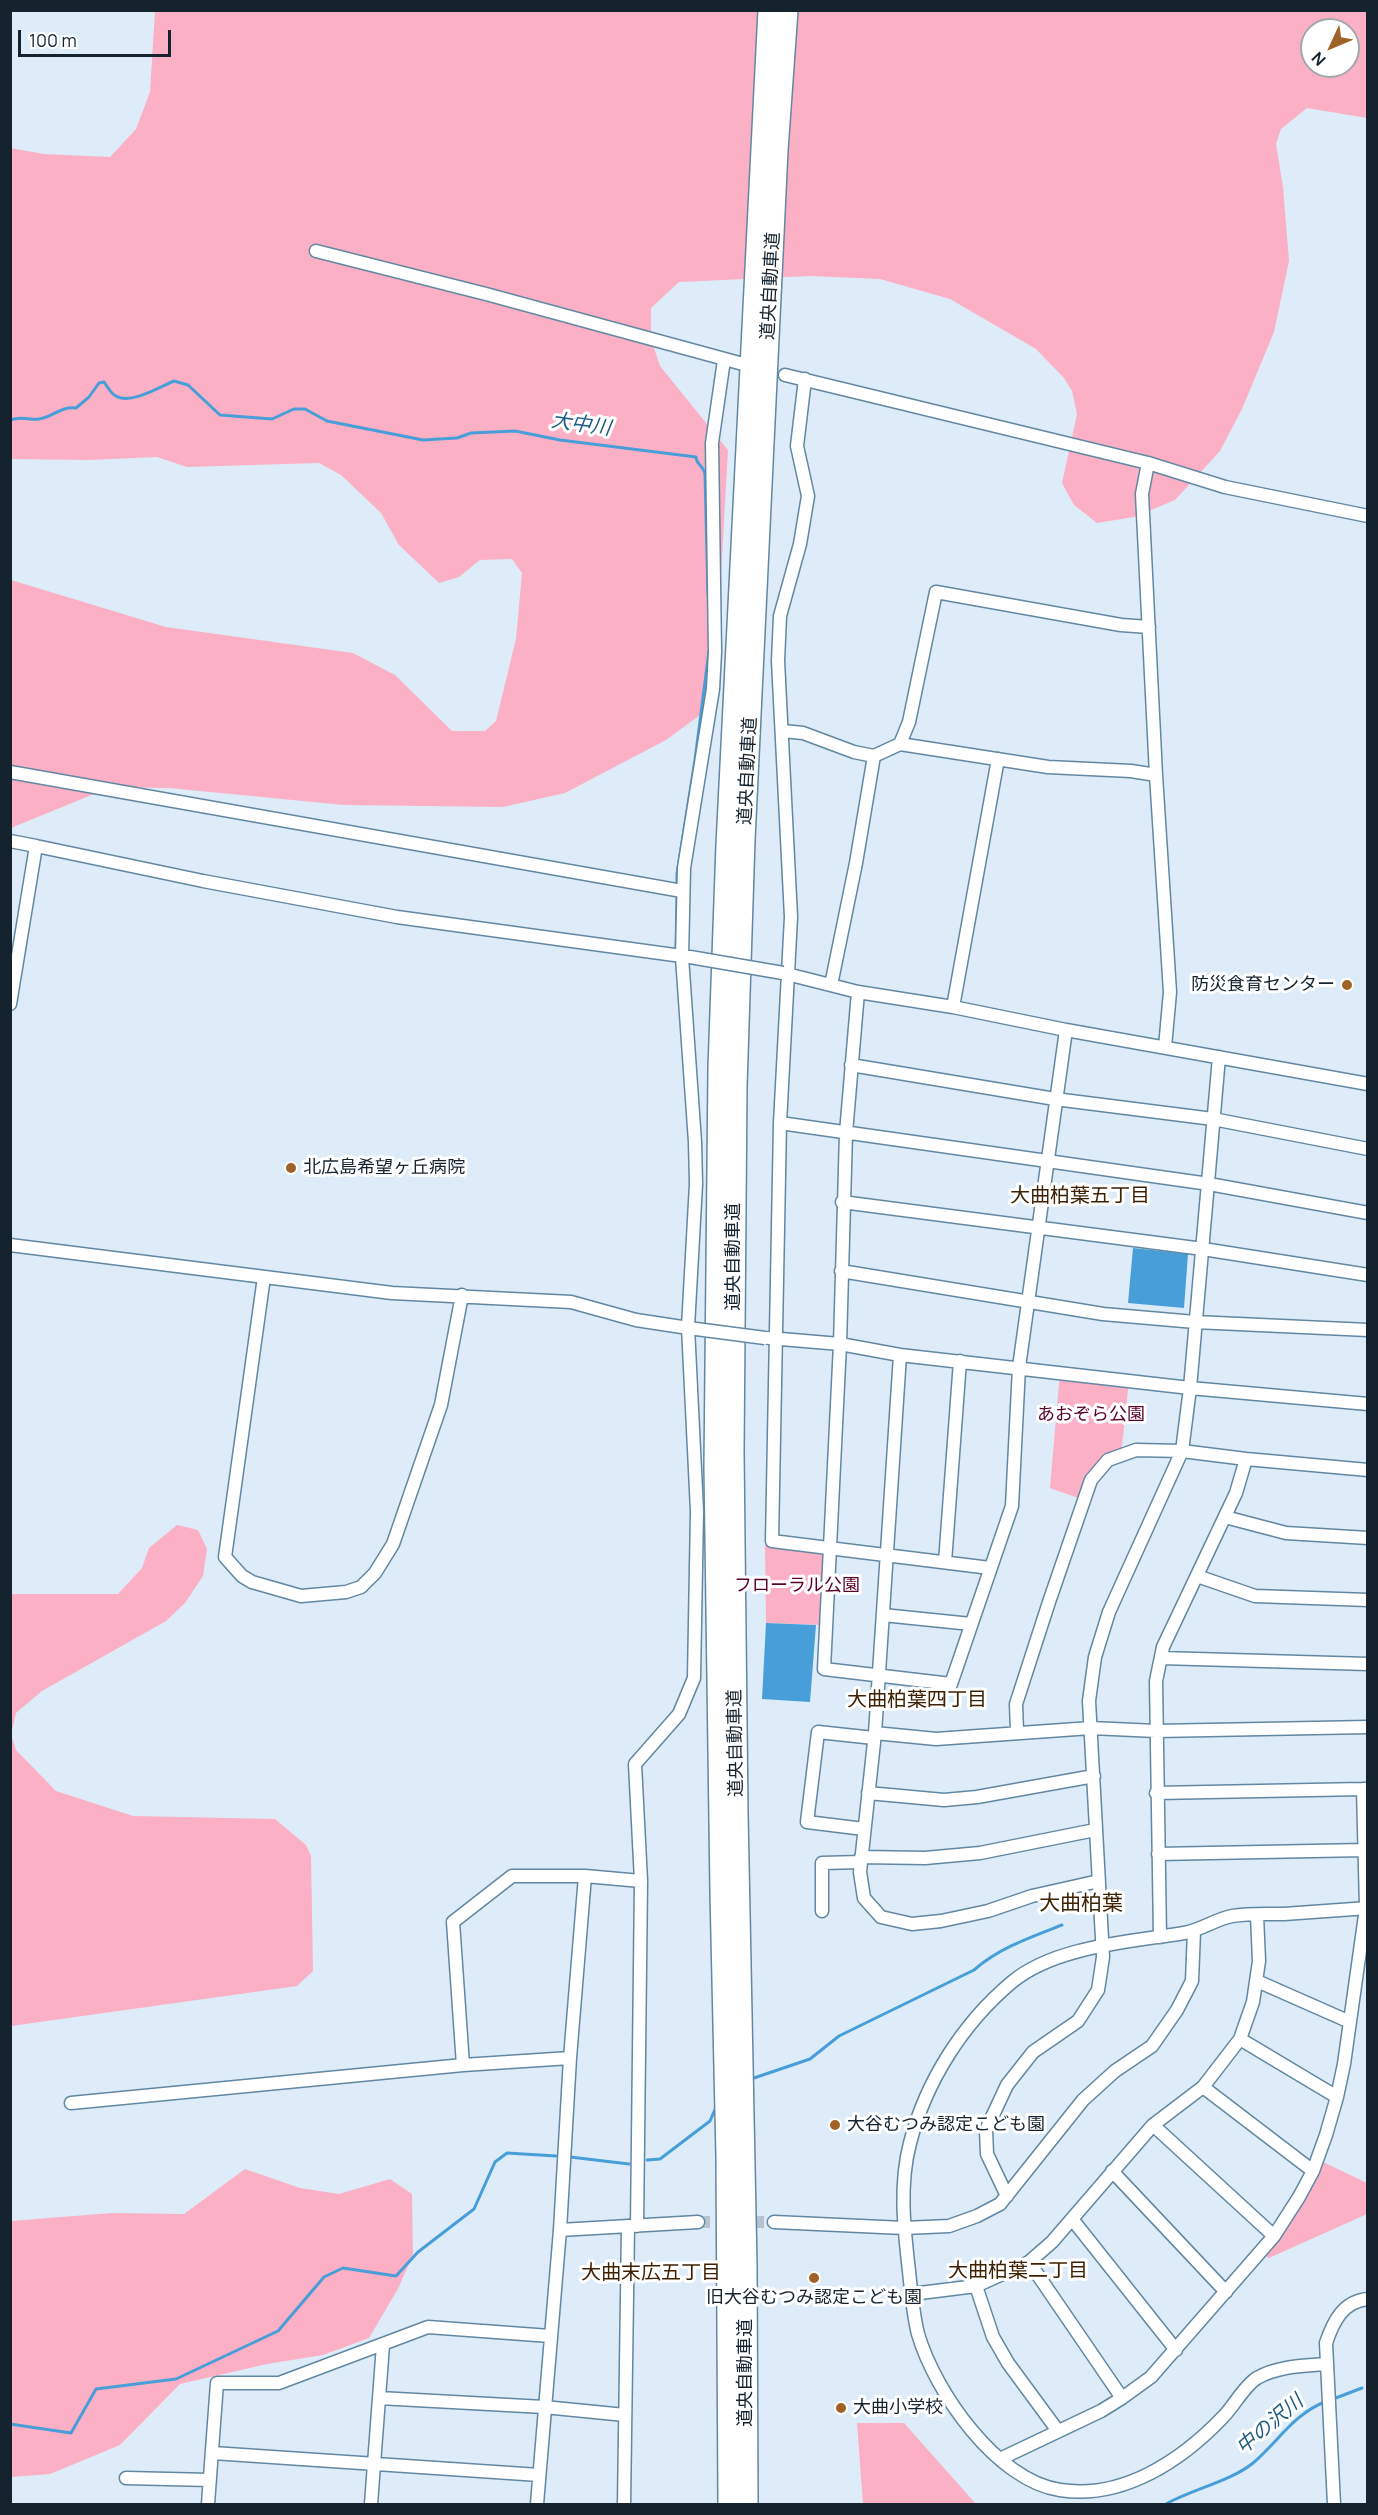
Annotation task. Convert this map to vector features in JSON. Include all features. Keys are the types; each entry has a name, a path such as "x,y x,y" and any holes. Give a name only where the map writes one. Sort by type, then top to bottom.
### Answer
{"highway":[{"name":"道央自動車道","path":"729,2505 727,2157 715,1467 720,1047 727,845 769,10"},
{"name":"道央自動車道","path":"747,2505 746,2254 737,1825 733,1452 736,1086 744,840 757,606 777,150 787,10"}],"street":[{"path":"316,251 475,291 743,364"},
{"path":"624,2505 641,1881 635,1764 679,1714 694,1678 697,1511 692,1328 696,1185 682,891 713,689 715,652 712,443 724,360"},
{"path":"785,375 1148,463 1225,487 1368,516"},
{"path":"804,379 797,446 808,496 800,544 780,616 778,661 791,916 786,974 771,1338 772,1541 990,1568"},
{"path":"1148,463 1142,494 1170,992 1166,1047"},
{"path":"900,744 909,722 936,591 1121,625 1149,627"},
{"path":"783,731 803,733 854,752 874,756 900,744 1048,767 1131,771 1156,775"},
{"path":"831,985 856,863 874,756"},
{"path":"952,1007 998,759"},
{"path":"10,772 682,891"},
{"path":"10,842 397,917 686,957 786,974 858,992 952,1007 1066,1030 1368,1084"},
{"path":"10,1004 36,846"},
{"path":"858,992 842,1202 840,1344 824,1669 951,1684 1012,1506 1019,1367 1066,1030"},
{"path":"1007,2196 987,2154 987,2130 1007,2085 1033,2052 1078,2021 1098,1990 1103,1957 1089,1701 1095,1657 1109,1612 1182,1451 1190,1388 1219,1057"},
{"path":"851,1065 1055,1099 1213,1119 1368,1149"},
{"path":"780,1124 1209,1184 1368,1213"},
{"path":"842,1202 1203,1248 1368,1275"},
{"path":"10,1245 392,1293 571,1302 636,1320 771,1338 840,1344 900,1355 1190,1388 1368,1404"},
{"path":"841,1271 1103,1314 1195,1322 1368,1330"},
{"path":"264,1277 225,1557 242,1576 252,1582 301,1596 346,1592 361,1587 375,1573 393,1544 441,1405 462,1295"},
{"path":"900,1355 875,1736 860,1872 864,1898 882,1917 912,1924 941,1921 988,1911 1032,1896 1099,1881"},
{"path":"945,1562 960,1361"},
{"path":"1017,1732 1016,1704 1091,1480 1108,1460 1136,1450 1182,1451 1368,1470"},
{"path":"1160,1937 1156,1681 1163,1647 1236,1493 1246,1459"},
{"path":"1225,1517 1286,1533 1368,1538"},
{"path":"1197,1576 1255,1596 1368,1600"},
{"path":"883,1615 971,1624"},
{"path":"1161,1658 1368,1664"},
{"path":"864,1829 807,1822 818,1732 936,1739 1091,1728 1156,1731 1368,1726"},
{"path":"868,1793 944,1800 978,1797 1094,1776"},
{"path":"1000,2459 1122,2398 1151,2377 1274,2236 1313,2171 1337,2097 1367,1908 1364,1850 1365,1789 1156,1793"},
{"path":"822,1911 822,1863 980,1853 1095,1830"},
{"path":"1158,1854 1364,1850"},
{"path":"463,2065 453,1922 512,1876 585,1876 641,1881"},
{"path":"537,2505 560,2230 570,2058 585,1876"},
{"path":"1326,2364 1291,2366 1256,2379 1205,2436 1170,2461 1129,2484 1095,2492 1059,2490 1030,2482 1000,2459 967,2426 945,2394 918,2335 904,2228 902,2192 910,2144 925,2098 950,2051 977,2018 1014,1981 1052,1960 1102,1945 1194,1931 1231,1916 1367,1908"},
{"path":"912,2294 976,2286 1029,2262 1052,2242 1153,2125 1203,2087 1240,2039 1257,1981 1259,1960 1257,1915"},
{"path":"774,2222 904,2228 949,2226 977,2216 1007,2196 1083,2100 1115,2071 1152,2046 1177,2010 1191,1982 1194,1931"},
{"path":"1257,1981 1350,2022"},
{"path":"1240,2039 1337,2097"},
{"path":"71,2103 463,2065 570,2058"},
{"path":"1203,2087 1313,2171"},
{"path":"1153,2125 1274,2236"},
{"path":"1112,2171 1226,2292"},
{"path":"1072,2219 1176,2350"},
{"path":"560,2230 698,2222"},
{"path":"1029,2262 1122,2398"},
{"path":"976,2286 993,2337 1008,2363 1058,2431"},
{"path":"1334,2505 1326,2343 1334,2320 1355,2300 1368,2299"},
{"path":"208,2505 217,2382 279,2383 428,2327 550,2336"},
{"path":"371,2505 383,2345"},
{"path":"379,2398 544,2407 625,2415"},
{"path":"213,2454 539,2475"},
{"path":"126,2478 210,2480"}],"green space":[{"path":"155,11 1367,11 1367,118 1307,108 1281,129 1276,144 1283,187 1289,261 1274,332 1242,409 1220,451 1175,500 1134,517 1097,523 1074,505 1062,483 1077,414 1072,391 1064,378 1036,349 950,299 880,279 810,276 679,282 651,308 651,339 660,366 728,450 716,664 707,710 666,740 565,793 503,807 344,805 169,788 111,787 11,828 11,580 166,627 353,653 395,675 452,731 485,731 496,721 516,639 522,573 512,559 480,560 459,577 439,583 399,545 381,513 341,475 319,463 187,467 157,457 88,460 11,459 10,148 44,154 110,157 136,129 150,92"},
{"name":"あおぞら公園","path":"1060,1372 1129,1380 1121,1455 1108,1460 1084,1500 1050,1488"},
{"path":"177,1525 198,1530 207,1549 203,1576 185,1603 166,1621 42,1691 16,1713 11,1734 11,1594 118,1594 142,1568 149,1548"},
{"name":"フローラル公園","path":"772,1541 830,1549 826,1625 766,1623 765,1543"},
{"path":"11,1734 16,1750 56,1791 133,1816 275,1819 306,1845 311,1856 313,1971 297,1986 11,2026"},
{"path":"1323,2162 1367,2183 1367,2214 1269,2258 1264,2255 1311,2186"},
{"path":"245,2169 300,2188 339,2194 390,2179 412,2194 413,2254 399,2287 369,2338 323,2355 267,2364 180,2384 120,2445 50,2474 11,2477 11,2221 112,2213 184,2214"},
{"path":"857,2423 904,2423 976,2504 863,2504"}],"water":[{"path":"1133,1248 1188,1254 1184,1308 1128,1303"},
{"path":"766,1623 816,1625 810,1702 762,1699"}],"waterway":[{"name":"大中川","path":"10,420 39,419 66,409 76,408 89,397 99,383 104,382 116,396 129,398 145,394 174,381 188,385 220,415 272,419 294,409 305,409 327,421 423,440 457,438 471,433 515,431 560,440 696,457 705,474 708,594"},
{"name":"大中川","path":"677,885 709,651"},
{"name":"大中川","path":"676,950 677,895"},
{"path":"751,2079 810,2059 839,2036 974,1970 1005,1949 1062,1925"},
{"path":"647,2160 660,2159 710,2121 716,2107"},
{"path":"10,2424 71,2433 96,2389 176,2379 278,2331 324,2277 343,2268 396,2276 418,2252 474,2209 495,2162 507,2153 556,2156"},
{"path":"570,2157 629,2164"},
{"name":"中の沢川","path":"1333,2399 1362,2388"},
{"name":"中の沢川","path":"1166,2504 1245,2469 1305,2413 1327,2401"}],"tunnel":[{"path":"698,2222 774,2222"}],"place":[{"name":"防災食育センター","path":"1347,985"},
{"name":"北広島希望ヶ丘病院","path":"291,1168"},
{"name":"大谷むつみ認定こども園","path":"835,2125"},
{"name":"旧大谷むつみ認定こども園","path":"814,2278"},
{"name":"大曲小学校","path":"841,2408"}],"district":[{"name":"大曲柏葉五丁目","path":"1080,1196"},
{"name":"大曲柏葉四丁目","path":"917,1700"},
{"name":"大曲柏葉","path":"1081,1904"},
{"name":"大曲柏葉二丁目","path":"1018,2271"},
{"name":"大曲末広五丁目","path":"651,2273"}]}
